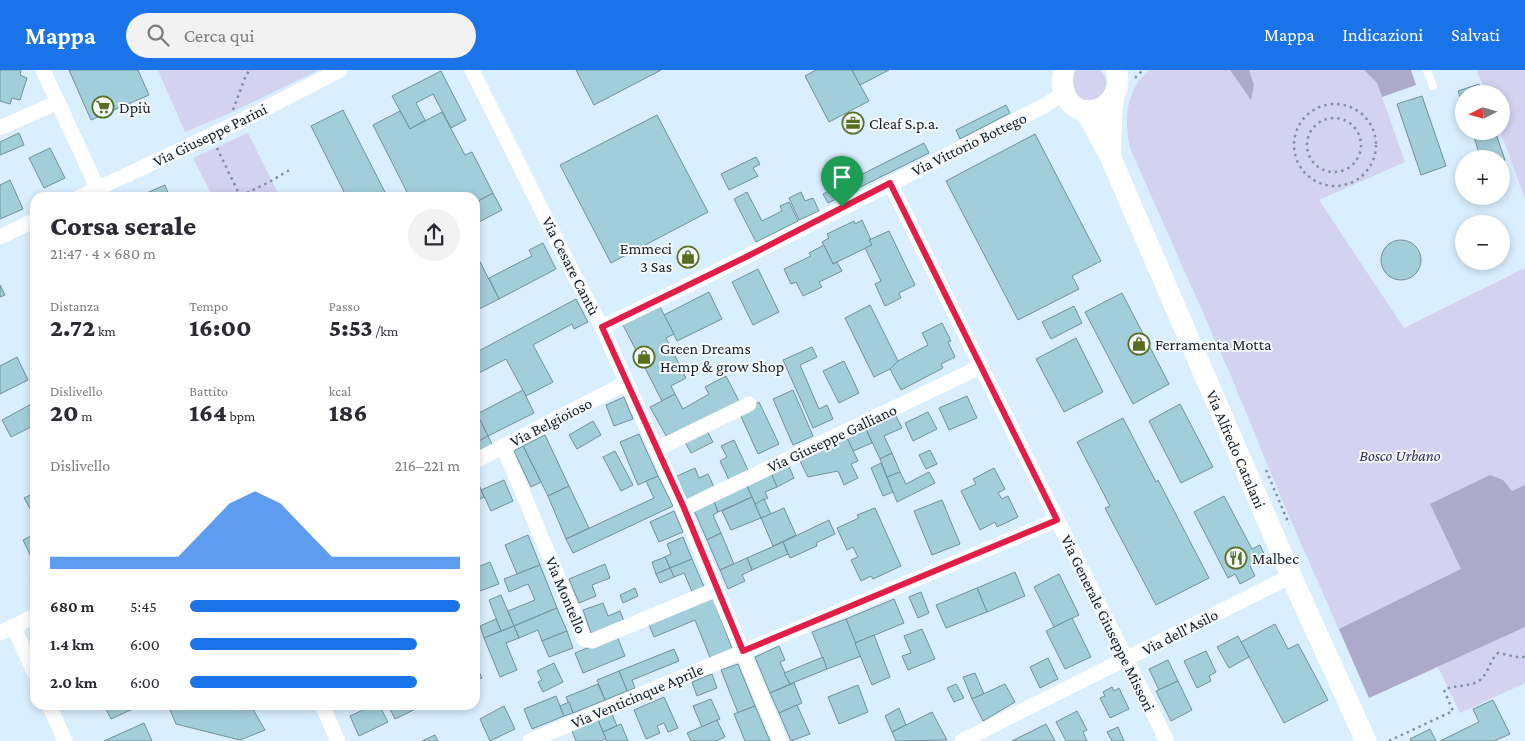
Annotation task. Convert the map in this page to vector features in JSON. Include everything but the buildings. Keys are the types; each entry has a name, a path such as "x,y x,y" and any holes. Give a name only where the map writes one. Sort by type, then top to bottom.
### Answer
{"street":[{"path":"43,70 99,192"},
{"name":"Via Giuseppe Parini","path":"101,192 340,70"},
{"name":"Via Cesare Cantù","path":"472,70 574,275 602,327 684,508 780,741"},
{"name":"Via Alfredo Catalani","path":"1110,156 1112,110 1114,95 1121,73"},
{"path":"1063,80 1072,104 1086,111 1103,107 1110,102 1114,95"},
{"name":"Via Vittorio Bottego","path":"602,327 748,256 1044,106 1058,97 1063,80"},
{"path":"0,128 58,102"},
{"name":"Via Alfredo Catalani","path":"1086,111 1110,156 1291,576 1366,741"},
{"name":"Via Generale Giuseppe Missori","path":"890,183 1167,741"},
{"path":"0,237 30,222"},
{"name":"Via Giuseppe Galliano","path":"684,508 980,367"},
{"name":"Via Belgioioso","path":"480,458 626,383"},
{"path":"658,449 749,404"},
{"name":"Via Montello","path":"503,446 584,639 592,641 717,589"},
{"name":"Via Venticinque Aprile","path":"530,741 1057,520"},
{"name":"Via dell'Asilo","path":"962,741 1291,576"},
{"path":"30,618 7,630 30,666"},
{"path":"51,710 65,741"},
{"path":"324,710 338,741"}],"lane":[{"path":"1427,70 1434,86"}],"path":[{"path":"237,123 232,109 246,75 250,70"},
{"path":"1121,73 1142,70"},
{"path":"1336,104 1356,110 1371,126 1374,136 1374,157 1369,167 1358,178 1344,185 1322,184 1313,179 1298,164 1295,154 1294,143 1300,123 1307,115 1326,105 1336,104"},
{"path":"1334,118 1345,120 1354,127 1360,137 1361,148 1357,159 1350,167 1339,172 1328,171 1318,167 1310,158 1307,147 1308,136 1314,126 1323,120 1334,118"},
{"path":"212,135 239,192"},
{"path":"250,192 291,169"},
{"path":"1264,465 1292,530"},
{"path":"1389,741 1453,711 1444,690 1466,686 1480,680 1488,672 1493,658 1498,653 1516,658 1525,657"}],"green space":[{"path":"158,70 319,70 228,114 185,132"},
{"path":"1076,70 1100,70 1105,77 1106,85 1104,92 1098,99 1085,102 1074,95 1072,75"},
{"name":"Bosco Urbano","path":"1149,70 1230,70 1254,85 1249,70 1364,70 1377,83 1405,162 1319,200 1404,328 1525,268 1525,683 1460,713 1438,667 1369,698 1282,500 1231,376 1130,148 1127,131 1128,106 1138,82"},
{"path":"1477,70 1525,70 1525,198 1510,158 1510,150 1507,150 1503,140 1510,140 1510,85 1483,85"},
{"path":"248,133 278,192 210,192 193,158"}],"shaded area":[{"path":"1230,70 1249,70 1254,85 1251,100"},
{"path":"1364,70 1411,70 1416,85 1382,97 1377,83"},
{"path":"1490,475 1503,480 1512,491 1525,485 1525,627 1369,698 1339,629 1461,569 1430,504"}],"place":[{"name":"Dpiù","path":"103,107"},
{"name":"Cleaf S.p.a.","path":"853,123"},
{"name":"Emmeci 3 Sas","path":"688,257"},
{"name":"Ferramenta Motta","path":"1139,344"},
{"name":"Green Dreams Hemp & grow Shop","path":"644,357"},
{"name":"Malbec","path":"1236,558"}],"route":[{"path":"890,183 1057,520 743,651 684,508 602,327 748,256 842,207 890,183"}]}
